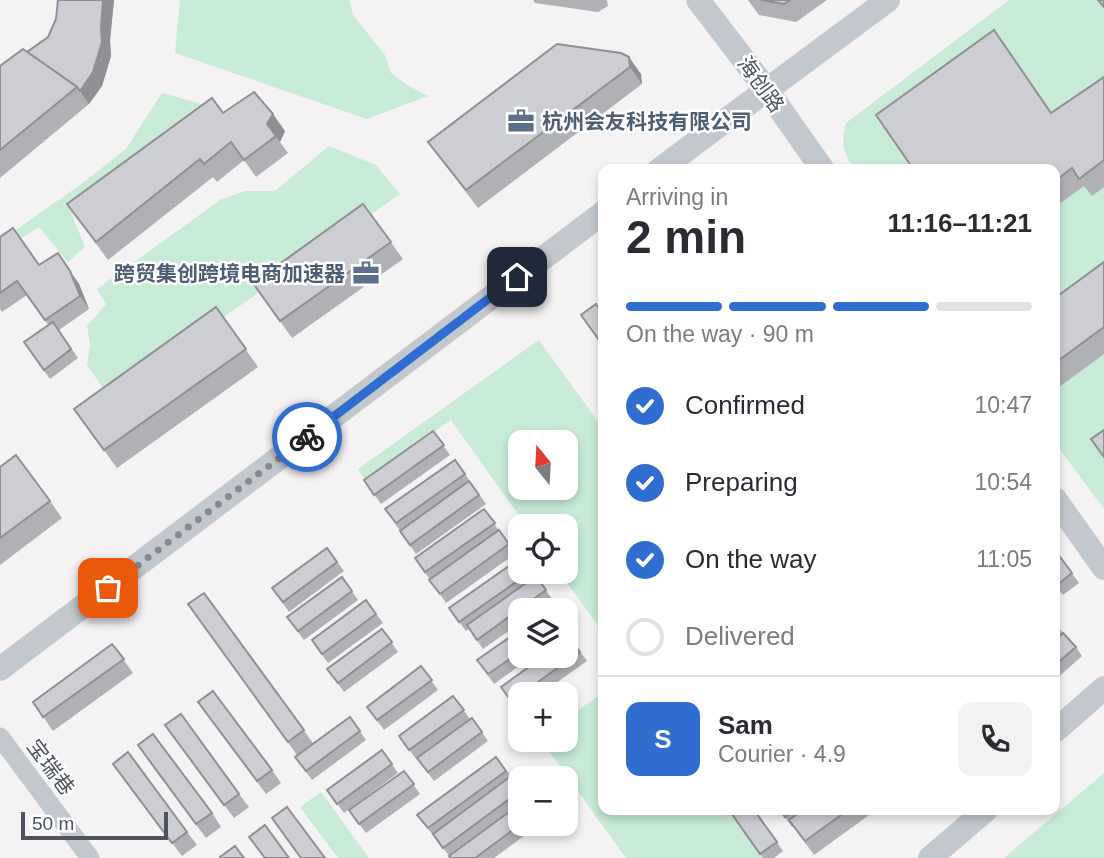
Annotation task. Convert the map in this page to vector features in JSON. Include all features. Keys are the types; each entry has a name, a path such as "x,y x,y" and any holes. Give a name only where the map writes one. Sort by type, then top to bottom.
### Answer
{"street":[{"name":"海创路","path":"698,0 819,164"},
{"path":"667,164 888,0"},
{"path":"0,670 598,217"},
{"path":"1060,506 1104,568"},
{"path":"1060,727 1104,688"},
{"path":"1060,746 1104,708"},
{"name":"宝瑞巷","path":"0,737 90,858"},
{"path":"912,858 960,815"},
{"path":"930,858 980,815"}],"green space":[{"path":"180,0 349,0 353,15 385,55 391,73 428,96 367,119 175,53"},
{"path":"1009,0 1104,0 1104,509 1060,450 1060,164 851,164 844,147 846,123"},
{"path":"162,93 223,110 72,215 85,247 68,262 39,227 0,252 0,241 126,149"},
{"path":"329,146 376,165 400,194 109,397 87,365 90,345 87,326 106,304 97,289 220,200 245,191 275,191"},
{"path":"539,340 598,422 598,626 568,584 578,584 578,514 518,514 451,420 365,480 358,469"},
{"path":"598,696 598,815 734,815 764,858 626,858 578,791 578,766 560,766 550,752 578,752 578,710"},
{"path":"1104,773 1104,858 1004,858 1055,815 1060,815 1060,810"},
{"path":"321,792 369,858 338,858 300,807"}],"building":[{"path":"58,0 103,0 102,42 93,72 80,91 27,52 48,37 56,19"},
{"path":"761,0 790,0 784,4"},
{"path":"994,30 1051,113 1104,77 1104,160 1079,179 1072,168 1060,177 1060,164 910,164 876,115"},
{"path":"557,44 621,53 629,57 630,67 466,190 428,142"},
{"path":"23,49 77,87 0,150 0,66"},
{"path":"254,92 273,114 267,124 276,136 244,160 231,142 204,164 200,159 96,242 67,204 212,98 223,113"},
{"path":"363,204 391,242 280,321 253,283"},
{"path":"13,228 39,265 58,253 70,271 80,296 45,320 17,281 0,293 0,237"},
{"path":"1104,262 1104,327 1060,359 1060,294"},
{"path":"596,304 598,307 598,339 581,315"},
{"path":"216,307 246,349 104,450 74,409"},
{"path":"53,322 71,349 44,370 24,342"},
{"path":"1104,430 1104,457 1091,439"},
{"path":"433,431 444,445 374,495 364,480"},
{"path":"16,455 50,501 0,538 0,467"},
{"path":"455,460 465,474 396,523 385,509"},
{"path":"469,481 479,495 410,545 400,531"},
{"path":"484,509 495,523 425,572 415,558"},
{"path":"499,530 508,543 440,594 429,580"},
{"path":"327,548 337,562 283,602 272,588"},
{"path":"1060,557 1072,573 1060,583"},
{"path":"508,567 508,584 513,584 459,622 449,608"},
{"path":"342,577 352,591 298,631 287,617"},
{"path":"525,584 542,584 546,590 535,598 508,598 508,618 477,640 467,625"},
{"path":"204,593 304,730 288,742 188,604"},
{"path":"366,600 376,614 322,654 312,640"},
{"path":"382,629 392,642 338,683 327,669"},
{"path":"1063,633 1076,647 1060,661 1060,636"},
{"path":"508,638 508,660 488,674 477,660"},
{"path":"112,644 124,659 43,717 33,702"},
{"path":"421,666 432,680 377,720 367,707"},
{"path":"527,668 557,668 538,682 508,682 508,697 501,687"},
{"path":"213,691 272,770 257,781 198,702"},
{"path":"453,696 464,710 409,750 399,736"},
{"path":"181,714 239,794 224,805 165,725"},
{"path":"350,717 360,731 306,771 295,757"},
{"path":"472,718 482,732 428,772 417,758"},
{"path":"153,734 212,813 196,824 138,745"},
{"path":"382,750 392,764 337,804 327,790"},
{"path":"128,752 187,832 172,843 113,764"},
{"path":"496,757 506,771 428,828 417,815"},
{"path":"404,771 414,784 359,824 349,810"},
{"path":"508,778 508,800 443,848 433,834"},
{"path":"287,807 325,858 301,858 272,818"},
{"path":"508,813 508,834 475,858 449,856"},
{"path":"733,815 758,815 777,842 760,854"},
{"path":"796,815 841,815 805,841 789,820"},
{"path":"265,825 289,858 265,858 249,837"},
{"path":"235,846 244,858 220,858 220,857"}],"way so far":[{"path":"108,588 307,437"}],"place":[{"name":"杭州会友科技有限公司","path":"521,121"},
{"name":"跨贸集创跨境电商加速器","path":"366,273"}],"route":[{"path":"307,437 517,277"}]}
